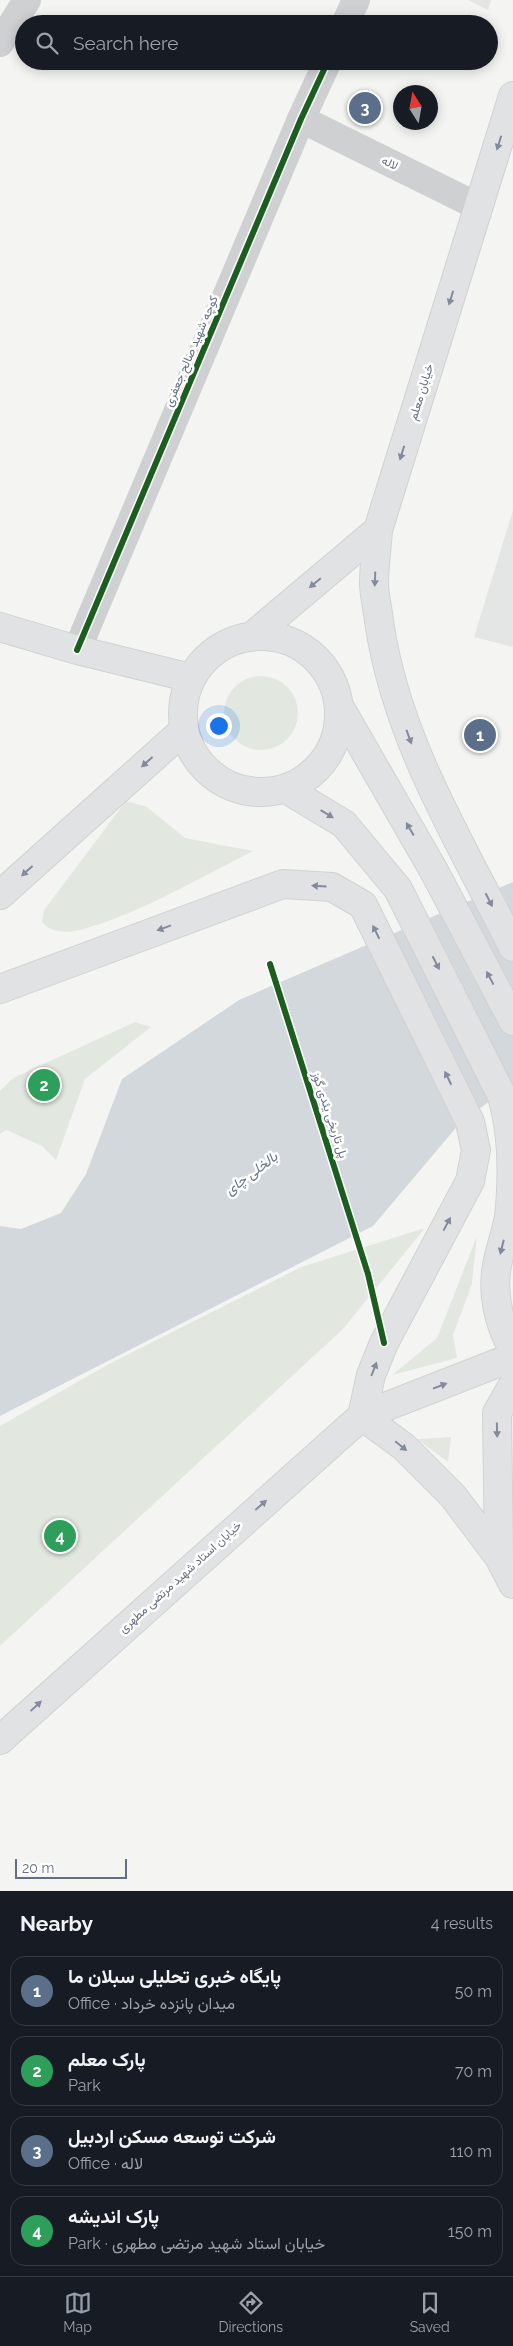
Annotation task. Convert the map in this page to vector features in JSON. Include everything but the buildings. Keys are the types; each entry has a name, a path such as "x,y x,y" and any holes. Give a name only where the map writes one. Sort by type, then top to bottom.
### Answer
{"main road":[{"name":"خیابان معلم","path":"513,96 378,530 374,584 384,655 412,748 435,797 513,947"},
{"path":"251,637 378,530"},
{"path":"0,627 77,650 191,678"},
{"path":"339,706 337,732 327,756 309,776 286,789 260,792 234,787 210,774 194,754 184,730 183,703 191,678 207,657 228,643 251,637 276,637 299,645 318,660 332,681 339,706 434,871 513,1022"},
{"path":"0,895 184,730"},
{"path":"286,789 344,824 398,889 502,1096 508,1118 512,1186 509,1217 496,1273 497,1306 504,1334 513,1349"},
{"path":"0,989 283,884 332,887 362,905 470,1122 476,1150 470,1181 384,1343 371,1375 362,1416"},
{"path":"362,1416 513,1357"},
{"path":"499,1557 497,1413 513,1385"},
{"path":"362,1416 404,1447 453,1496 499,1557 513,1584"},
{"name":"خیابان استاد شهید مرتضی مطهری","path":"0,1740 362,1416"}],"street":[{"path":"18,15 28,0"},
{"path":"349,15 356,0"},
{"path":"0,43 15,20"},
{"name":"کوچه شهید صالح جعفری","path":"77,650 301,119 324,70"},
{"name":"لاله","path":"301,119 479,207"}],"shaded area":[{"path":"468,0 491,0 488,10"},
{"path":"513,510 513,647 474,637"},
{"path":"261,676 282,682 292,692 298,713 292,734 282,744 261,750 240,744 230,734 224,713 230,692 240,682"},
{"path":"126,801 147,807 185,838 253,851 170,894 106,922 67,932 50,929 42,922 44,910"},
{"path":"135,1022 151,1027 85,1079 56,1160 42,1146 6,1130 0,1134 0,1091 13,1078"},
{"path":"425,1228 343,1329 0,1646 0,1426 107,1365 301,1267"},
{"path":"477,1236 472,1284 453,1335 457,1358 392,1375 437,1338"},
{"path":"451,1437 448,1462 417,1439"}],"water":[{"name":"بالخلی چای","path":"513,882 513,1084 460,1123 373,1226 0,1416 0,1226 21,1229 61,1213 86,1174 122,1079 239,1000"}],"cycle path":[{"path":"77,650 301,119 324,70"},
{"name":"پل تاریخی یئدی گوز","path":"270,964 368,1274 384,1343"}],"place":[{"name":"شرکت توسعه مسکن اردبیل","path":"365,108"},
{"name":"پایگاه خبری تحلیلی سبلان ما","path":"480,735"},
{"name":"پارک معلم","path":"44,1085"},
{"name":"پارک اندیشه","path":"60,1536"}]}
